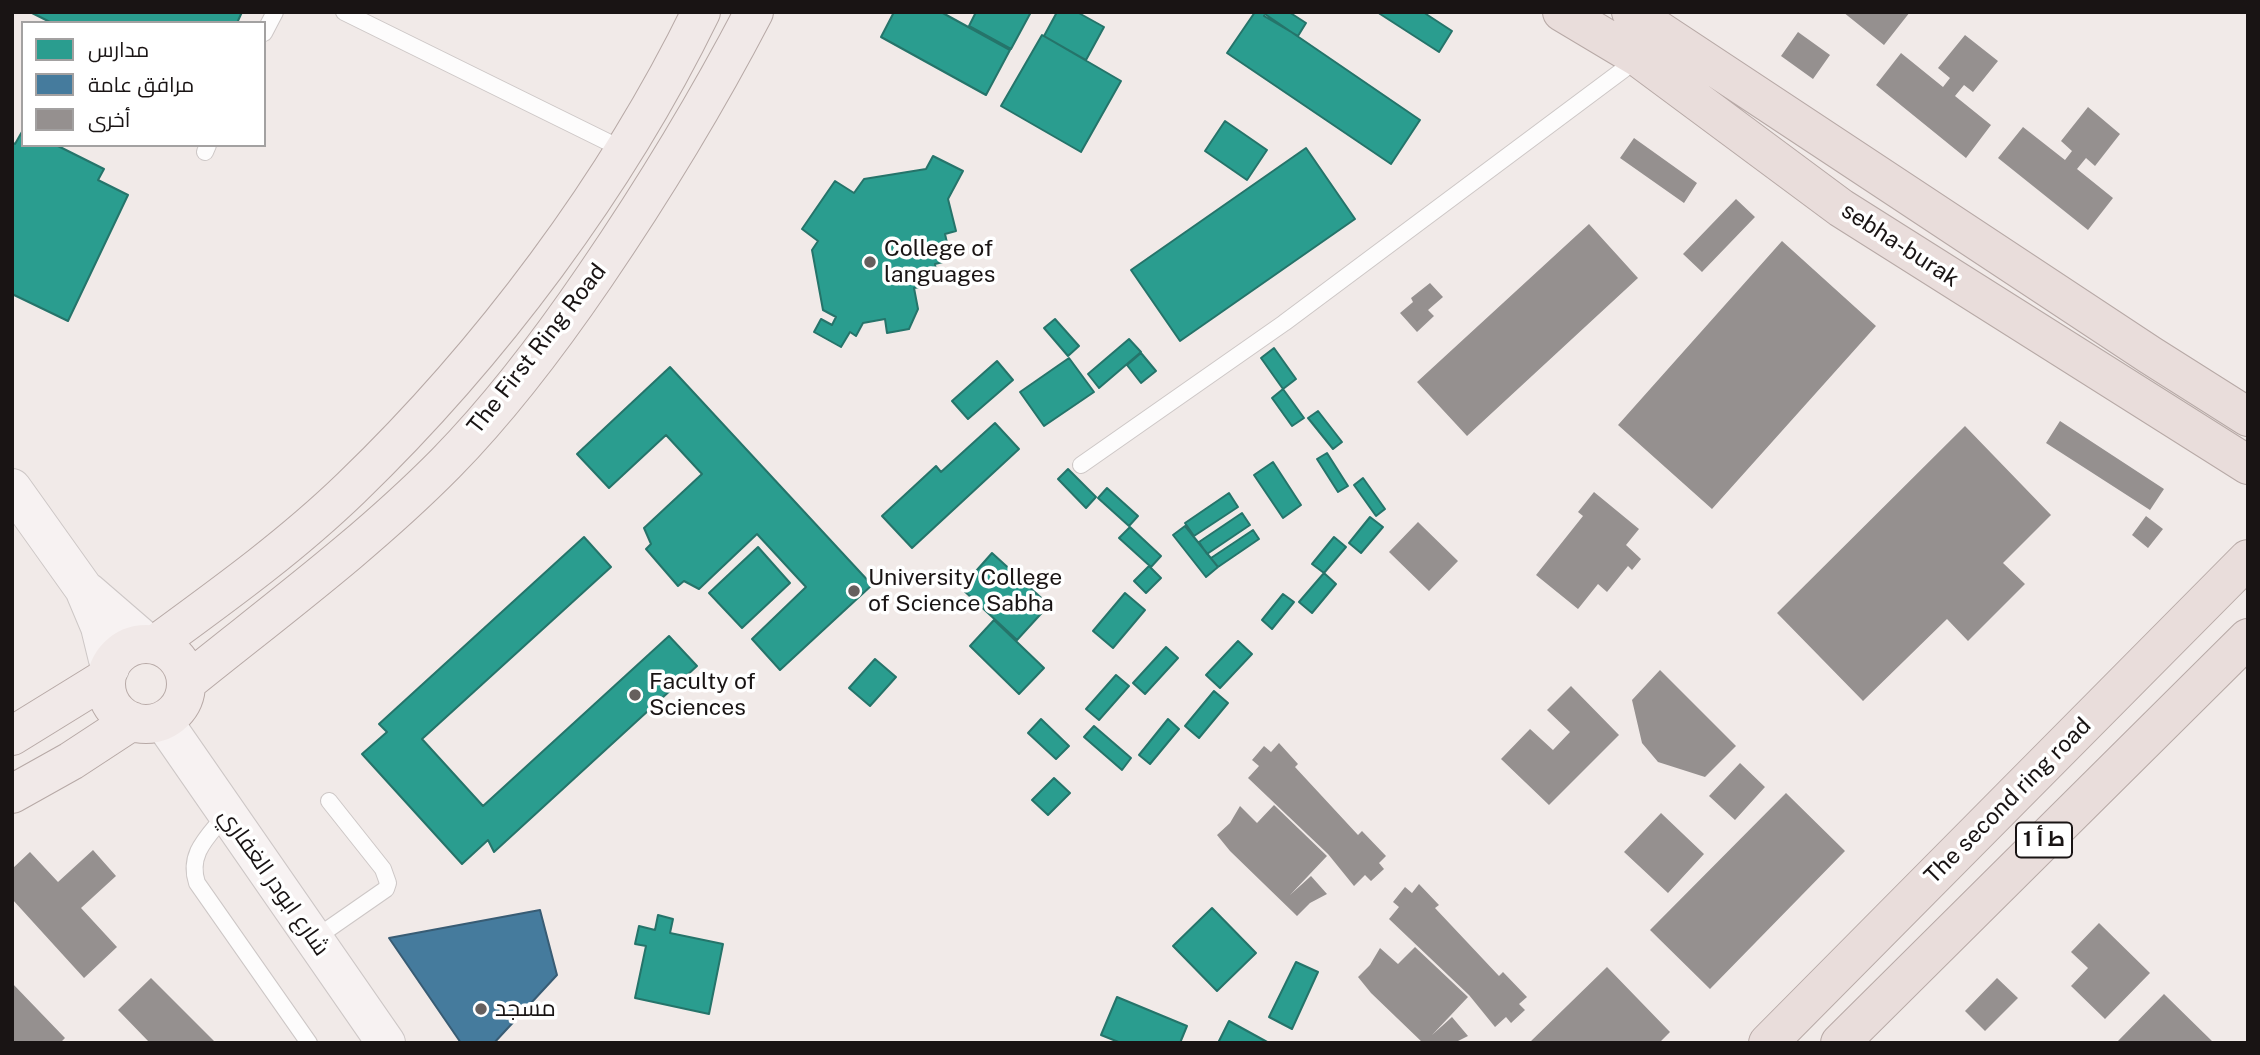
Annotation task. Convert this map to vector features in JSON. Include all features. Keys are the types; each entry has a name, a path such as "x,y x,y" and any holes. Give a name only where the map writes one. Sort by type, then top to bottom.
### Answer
{"highway":[{"name":"sebha-burak","path":"1563,12 1639,58 1842,208 2248,465"},
{"name":"sebha-burak","path":"1632,12 2138,348 2248,417"},
{"name":"The second ring road","path":"1768,1043 2248,559"},
{"name":"ط أ 1","path":"1840,1043 2248,638"}],"main road":[{"name":"The First Ring Road","path":"152,644 279,552 349,490 403,435 494,331 540,272 624,150 664,84 702,12"},
{"name":"The First Ring Road","path":"187,682 363,540 447,462 495,408 572,310 622,237 696,118 754,12"},
{"path":"12,736 108,673 124,650 152,644 168,650 178,658 184,669 186,693 173,715 147,721 12,794"},
{"path":"108,673 110,699 115,709 147,721"}],"street":[{"path":"12,488 83,589 100,627 108,673"},
{"path":"83,589 152,644"},
{"name":"شارع ابودر الغفاري","path":"147,721 226,814 386,1043"}],"lane":[{"path":"266,29 275,12"},
{"path":"344,12 624,150"},
{"path":"1081,465 1284,323 1639,58"},
{"path":"314,939 386,889 388,883 383,869 329,801"},
{"path":"226,814 196,853 194,873 197,883 309,1043"}],"building: مدارس":[{"path":"30,12 242,12 238,21 48,21"},
{"path":"894,12 941,12 1010,50 986,95 881,37"},
{"path":"976,12 1031,12 1011,49 969,26"},
{"path":"1057,12 1077,12 1104,27 1086,60 1044,36"},
{"path":"1255,12 1262,12 1420,120 1391,164 1227,53"},
{"path":"1266,12 1289,12 1306,23 1298,36 1264,16"},
{"path":"1377,12 1423,12 1452,31 1439,52"},
{"path":"1042,35 1121,81 1081,152 1001,106"},
{"path":"1225,121 1267,150 1247,180 1205,151"},
{"path":"21,134 21,147 60,147 104,169 98,180 128,195 68,321 12,294 12,142 15,144"},
{"path":"1306,148 1355,219 1180,341 1131,270"},
{"path":"933,156 963,171 948,199 956,231 945,234 951,260 935,264 936,272 927,286 914,288 918,309 909,329 887,333 885,319 863,323 856,336 850,332 841,347 814,332 821,319 832,325 836,317 823,310 812,250 818,241 802,229 835,181 854,193 864,179 926,169"},
{"path":"1055,319 1079,346 1068,356 1044,328"},
{"path":"1129,339 1141,352 1099,388 1088,374"},
{"path":"1274,348 1296,379 1283,389 1261,358"},
{"path":"1141,353 1156,371 1141,383 1127,365"},
{"path":"1069,358 1094,392 1044,426 1020,392"},
{"path":"997,361 1013,380 968,419 952,401"},
{"path":"670,367 872,585 780,670 752,639 806,587 757,534 699,589 684,581 678,586 646,549 651,544 644,528 702,474 666,435 609,488 577,454"},
{"path":"1283,389 1304,418 1292,426 1272,398"},
{"path":"1318,411 1342,442 1333,449 1308,418"},
{"path":"995,423 1019,449 912,548 882,516 936,466 941,472"},
{"path":"1327,453 1348,486 1338,492 1317,459"},
{"path":"1273,462 1301,505 1283,518 1254,475"},
{"path":"1068,469 1096,497 1086,508 1058,479"},
{"path":"1363,478 1385,509 1376,516 1354,485"},
{"path":"1107,488 1138,516 1129,526 1098,498"},
{"path":"1229,493 1238,507 1194,536 1185,523"},
{"path":"1242,513 1250,525 1207,554 1199,542"},
{"path":"1370,517 1383,527 1361,553 1349,543"},
{"path":"1185,526 1218,567 1206,577 1173,535"},
{"path":"1130,527 1161,556 1151,567 1119,538"},
{"path":"1253,530 1259,539 1218,567 1211,558"},
{"name":"Faculty of Sciences","path":"584,537 611,567 422,739 483,806 669,636 697,666 494,852 488,840 462,864 362,754 387,732 379,724"},
{"path":"1334,537 1346,547 1324,573 1312,564"},
{"path":"758,547 790,583 742,628 709,593"},
{"path":"992,553 1049,605 1017,640 961,588"},
{"path":"1149,566 1161,578 1146,593 1134,581"},
{"path":"1324,573 1336,584 1312,613 1299,602"},
{"path":"1125,593 1145,610 1113,648 1093,631"},
{"path":"1283,594 1294,602 1272,629 1262,620"},
{"path":"994,620 1044,668 1019,694 970,646"},
{"path":"1238,641 1252,654 1220,688 1206,675"},
{"path":"1166,647 1178,658 1145,694 1133,683"},
{"path":"875,659 896,677 870,706 849,688"},
{"path":"1116,675 1129,686 1099,720 1086,709"},
{"path":"1214,691 1228,703 1199,738 1185,726"},
{"path":"1041,719 1069,746 1056,759 1028,733"},
{"path":"1168,719 1179,729 1150,764 1139,755"},
{"path":"1094,726 1131,758 1122,770 1084,737"},
{"path":"1054,778 1070,793 1048,815 1032,800"},
{"path":"1212,908 1256,953 1217,991 1173,946"},
{"path":"658,915 673,919 670,933 723,944 709,1014 635,998 646,946 635,944 639,926 655,930"},
{"path":"1296,962 1318,972 1292,1029 1269,1017"},
{"path":"1117,997 1187,1026 1180,1043 1121,1043 1101,1035"},
{"path":"1229,1021 1269,1043 1218,1043"}],"building: مرافق عامة":[{"name":"مسجد","path":"540,910 557,975 494,1043 461,1043 389,938"}],"building: أخرى":[{"path":"1843,12 1910,12 1884,45"},
{"path":"1798,32 1830,55 1813,79 1781,56"},
{"path":"1965,35 1998,61 1973,92 1964,85 1955,96 1991,125 1966,158 1876,85 1901,53 1943,87 1950,78 1938,68"},
{"path":"2088,107 2120,134 2095,166 2086,158 2077,169 2113,198 2088,230 1998,158 2023,127 2065,160 2072,151 2061,141"},
{"path":"1634,138 1697,183 1684,203 1620,158"},
{"path":"1736,199 1755,217 1702,272 1683,254"},
{"path":"1589,224 1638,278 1467,436 1417,382"},
{"path":"1782,241 1876,326 1712,509 1618,425"},
{"path":"1430,283 1443,297 1428,310 1434,316 1417,332 1400,313 1413,302 1411,298"},
{"path":"2060,421 2164,489 2150,510 2046,443"},
{"path":"1965,426 2051,515 2003,563 2025,584 1968,641 1947,619 1863,701 1777,613"},
{"path":"1594,492 1639,529 1626,545 1641,559 1632,570 1628,566 1607,592 1598,584 1578,609 1536,575 1583,516 1578,512"},
{"path":"2146,516 2163,529 2148,548 2132,535"},
{"path":"1418,522 1458,561 1429,591 1389,552"},
{"path":"1660,670 1736,746 1705,777 1658,762 1642,743 1632,700"},
{"path":"1571,686 1619,735 1549,805 1501,759 1530,729 1553,750 1570,732 1547,710"},
{"path":"1279,743 1298,764 1295,767 1358,835 1362,831 1386,856 1379,863 1384,869 1371,881 1365,875 1354,886 1328,854 1248,778 1259,766 1252,760 1264,746 1271,752"},
{"path":"1740,763 1765,787 1735,820 1709,796"},
{"path":"1786,793 1845,851 1710,989 1650,930"},
{"path":"1274,805 1327,856 1290,895 1311,876 1327,894 1310,903 1297,916 1217,835 1230,823 1240,806 1257,823"},
{"path":"1661,813 1704,854 1668,893 1624,852"},
{"path":"93,850 116,876 81,908 117,947 84,978 12,899 12,869 30,852 58,882"},
{"path":"1419,884 1439,905 1435,908 1499,976 1503,972 1527,997 1519,1004 1525,1010 1511,1023 1506,1017 1495,1027 1469,995 1389,919 1399,907 1393,902 1405,887 1412,893"},
{"path":"2099,923 2150,973 2105,1019 2071,986 2088,968 2071,952"},
{"path":"1415,947 1468,997 1432,1035 1452,1017 1468,1036 1454,1043 1423,1043 1358,977 1370,965 1380,948 1398,964"},
{"path":"1607,967 1670,1032 1659,1043 1529,1043"},
{"path":"151,978 216,1043 150,1043 118,1010"},
{"path":"1997,978 2018,998 1985,1031 1965,1011"},
{"path":"12,983 65,1038 60,1043 12,1043"},
{"path":"2164,994 2214,1043 2118,1041"}],"place":[{"name":"College of languages","path":"870,262"},
{"name":"University College of Science Sabha","path":"854,591"},
{"name":"Faculty of Sciences","path":"635,695"},
{"name":"مسجد","path":"481,1009"}]}
